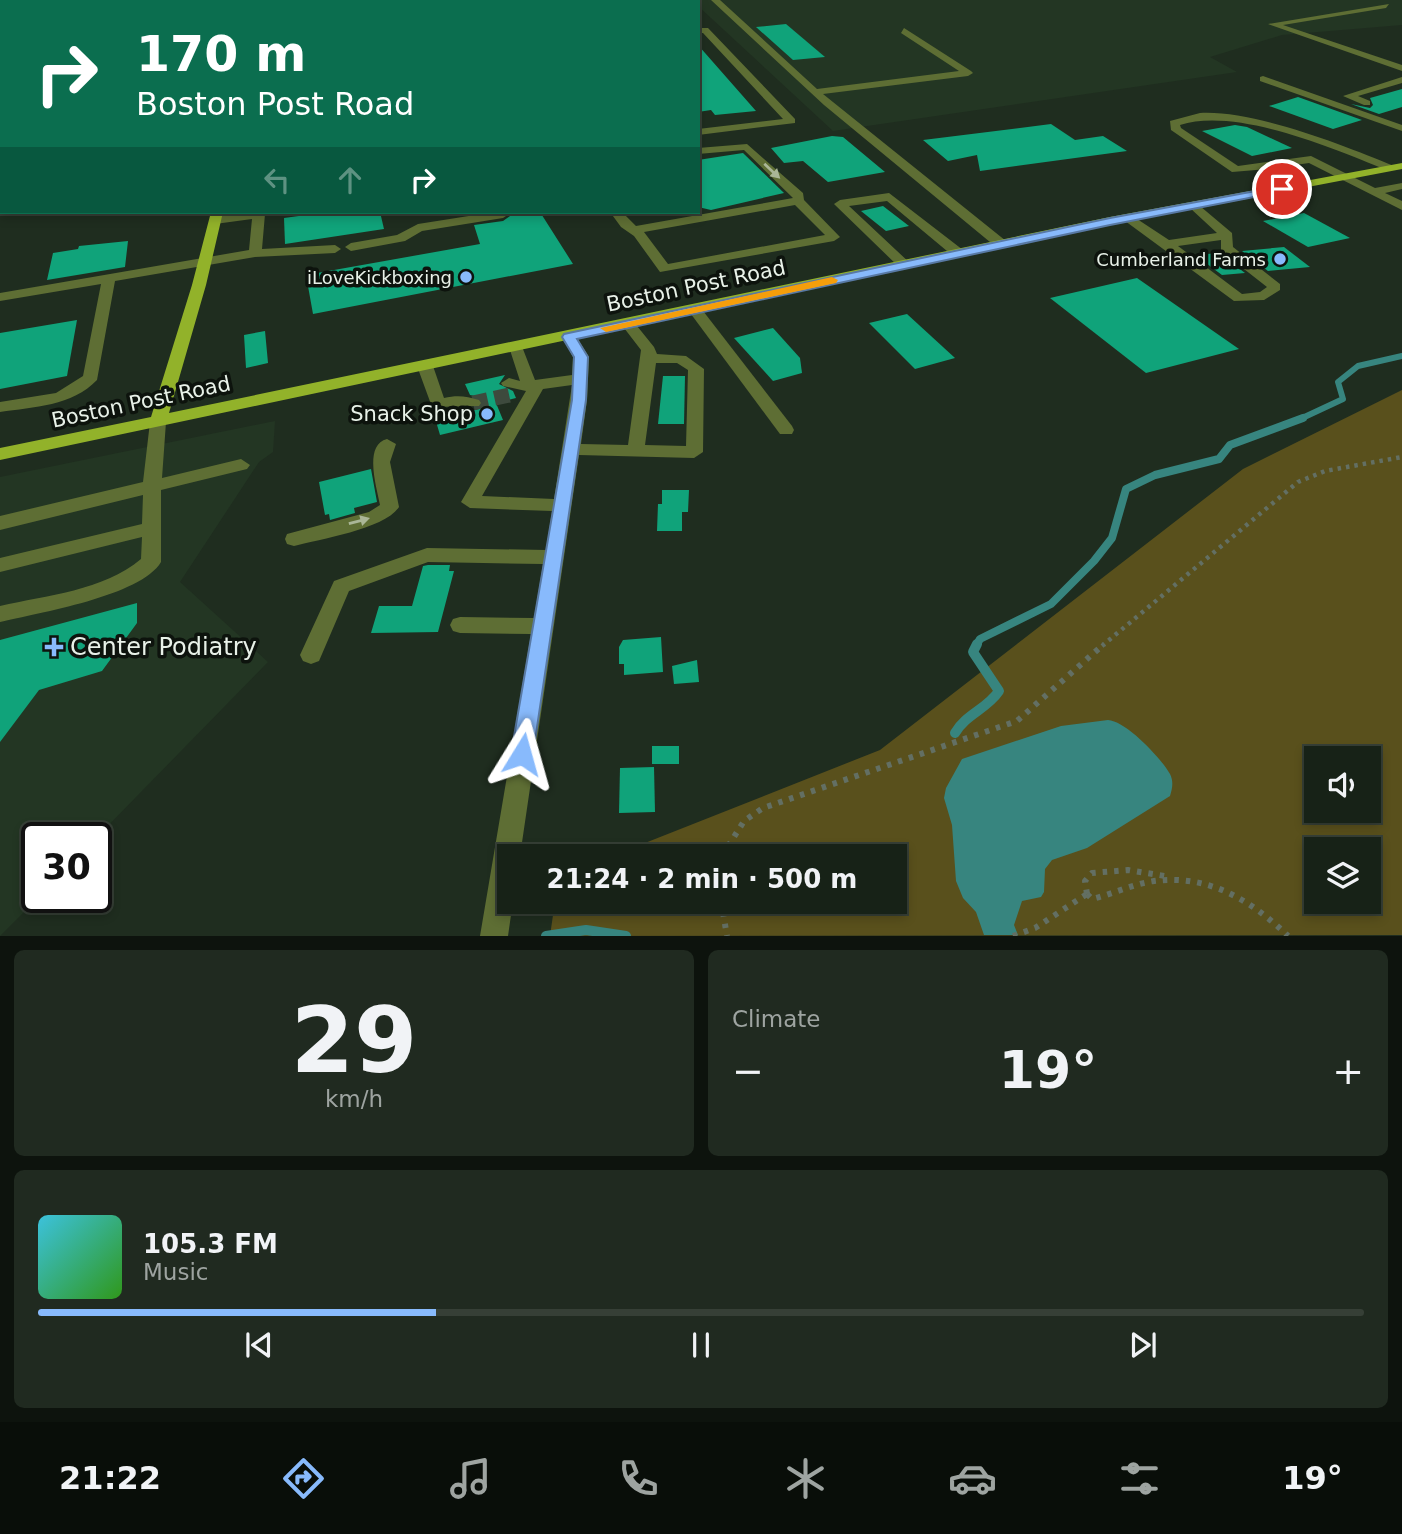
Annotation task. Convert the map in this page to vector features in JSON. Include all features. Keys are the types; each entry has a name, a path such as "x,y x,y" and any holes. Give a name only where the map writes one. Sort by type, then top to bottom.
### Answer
{"main road":[{"name":"Boston Post Road","path":"0,454 569,337 1000,244 1392,168"},
{"path":"158,422 216,216"}],"street":[{"path":"715,0 815,92 1000,244"},
{"path":"1386,6 1272,24 1273,27 1402,68"},
{"path":"700,30 705,30 791,121 700,132"},
{"path":"815,92 968,73 904,31"},
{"path":"1350,40 1402,57"},
{"path":"1361,66 1402,74"},
{"path":"1263,79 1402,128"},
{"path":"1402,80 1348,96 1402,116"},
{"path":"1402,179 1392,168 1328,142 1241,117 1203,115 1174,123 1176,130 1236,170 1311,159 1349,176 1402,206"},
{"path":"618,214 625,224 635,230 665,269 834,237 798,201 799,196 747,147 700,151"},
{"path":"1272,166 1304,185"},
{"path":"1376,191 1402,186"},
{"path":"905,265 840,204 889,197 958,253"},
{"path":"635,230 664,225 668,218 692,214 703,218 798,201"},
{"path":"1194,205 1227,235"},
{"path":"216,216 246,214"},
{"path":"255,253 261,214"},
{"path":"416,214 418,228"},
{"path":"351,247 401,238 418,228 461,216 503,214"},
{"path":"1127,218 1167,244 1238,298 1264,296 1275,287 1226,248 1227,235"},
{"path":"1167,244 1227,235"},
{"path":"0,297 204,264 255,253 335,249"},
{"path":"0,407 71,394 84,386 91,377 108,279"},
{"path":"695,310 786,430"},
{"path":"628,324 649,350 636,451"},
{"path":"494,936 580,379 581,357 569,337"},
{"path":"516,347 522,387 470,502 561,505"},
{"path":"570,449 694,452 696,369 690,362 679,358 649,359"},
{"path":"425,366 438,404 466,399"},
{"path":"522,387 580,379"},
{"path":"0,614 121,583 142,573 151,562 152,486 158,422"},
{"path":"294,539 375,517 390,507 381,462 387,444"},
{"path":"0,523 241,465"},
{"path":"0,565 152,528"},
{"path":"311,655 341,586 427,555 553,557"},
{"path":"460,625 542,626"}],"path":[{"path":"730,844 744,821 764,808 887,763 972,739 1017,721 1159,595 1298,482 1325,471 1402,457"},
{"path":"1176,878 1151,881 1092,899 1087,894 1085,881 1092,873 1107,869 1176,878 1231,891 1252,903 1288,936"},
{"path":"1016,935 1035,928 1087,894"},
{"path":"723,914 727,936"}],"shaded area":[{"path":"700,0 1402,0 1402,25 1282,35 1210,57 1237,72 833,131 700,8"},
{"path":"1402,390 1402,935 550,936 553,914 907,914 907,844 642,844 880,750 1243,469"},
{"path":"275,421 273,452 259,462 180,582 268,662 112,822 21,822 23,913 0,936 0,477"}],"water":[{"path":"1108,720 1133,733 1159,759 1171,777 1170,796 1087,848 1052,860 1045,869 1044,892 1041,897 1022,901 1014,925 1018,935 984,935 976,912 963,898 956,881 952,825 944,798 946,788 962,759 1061,726"}],"building":[{"path":"786,24 825,57 793,60 756,27"},
{"path":"700,47 756,111 715,115 711,110 700,112"},
{"path":"1402,89 1402,107 1379,114 1351,104 1370,108 1373,105 1370,98"},
{"path":"1298,97 1362,120 1333,129 1269,106"},
{"path":"1051,124 1075,140 1103,136 1127,151 980,171 977,155 948,161 923,140"},
{"path":"1235,125 1247,127 1292,148 1252,156 1202,131"},
{"path":"832,136 843,137 885,172 828,182 803,161 784,163 771,148"},
{"path":"743,153 784,193 711,210 700,207 700,160"},
{"path":"883,206 909,226 886,231 861,211"},
{"path":"1304,213 1350,238 1308,247 1263,221"},
{"path":"313,214 380,214 384,229 285,244 284,218"},
{"path":"541,214 573,264 313,314 306,275 480,244 474,225 503,221 510,216"},
{"path":"128,241 125,267 47,280 53,253 78,249 79,246"},
{"name":"Cumberland Farms","path":"1284,247 1310,267 1268,271 1242,251"},
{"path":"1219,253 1245,273 1222,275 1195,255"},
{"path":"1137,278 1239,349 1146,373 1050,298"},
{"path":"907,314 955,358 915,369 869,323"},
{"path":"77,320 67,376 0,389 0,333"},
{"path":"773,328 800,358 802,373 773,381 734,338"},
{"path":"265,331 268,363 246,368 244,335"},
{"path":"505,375 499,384 513,391 516,398 496,403 503,420 440,435 435,418 479,409 483,404 480,397 470,395 465,384"},
{"path":"663,376 685,376 684,424 658,424"},
{"path":"371,469 377,502 354,508 355,513 330,520 329,514 325,515 319,482"},
{"path":"662,490 689,490 688,512 682,512 682,531 657,531 658,504 662,504"},
{"path":"450,565 449,571 454,571 438,632 371,633 379,606 412,606 423,566"},
{"path":"137,603 137,623 102,671 39,690 0,742 0,640"},
{"path":"661,637 663,672 624,675 624,664 619,664 619,647 623,640"},
{"path":"697,660 699,682 674,684 672,666"},
{"path":"652,746 679,746 679,764 652,764"},
{"path":"654,767 655,812 619,813 620,768"}],"waterway":[{"path":"1300,419 1343,399 1338,382 1358,366 1402,356"},
{"path":"976,646 980,639 1051,604 1094,561 1112,538 1126,489 1155,475 1219,459 1230,445 1300,419"},
{"path":"955,733 999,691 973,652 976,646"},
{"path":"546,936 586,930 626,936"}],"tunnel":[{"path":"473,403 514,394"}],"slow traffic":[{"path":"606,328 832,280"}],"place":[{"name":"Cumberland Farms","path":"1280,259"},
{"name":"iLoveKickboxing","path":"466,277"},
{"name":"Snack Shop","path":"487,414"},
{"name":"Center Podiatry","path":"54,647"}],"route":[{"path":"522,754 579,400 581,357 569,337 1110,221 1282,189"}]}
